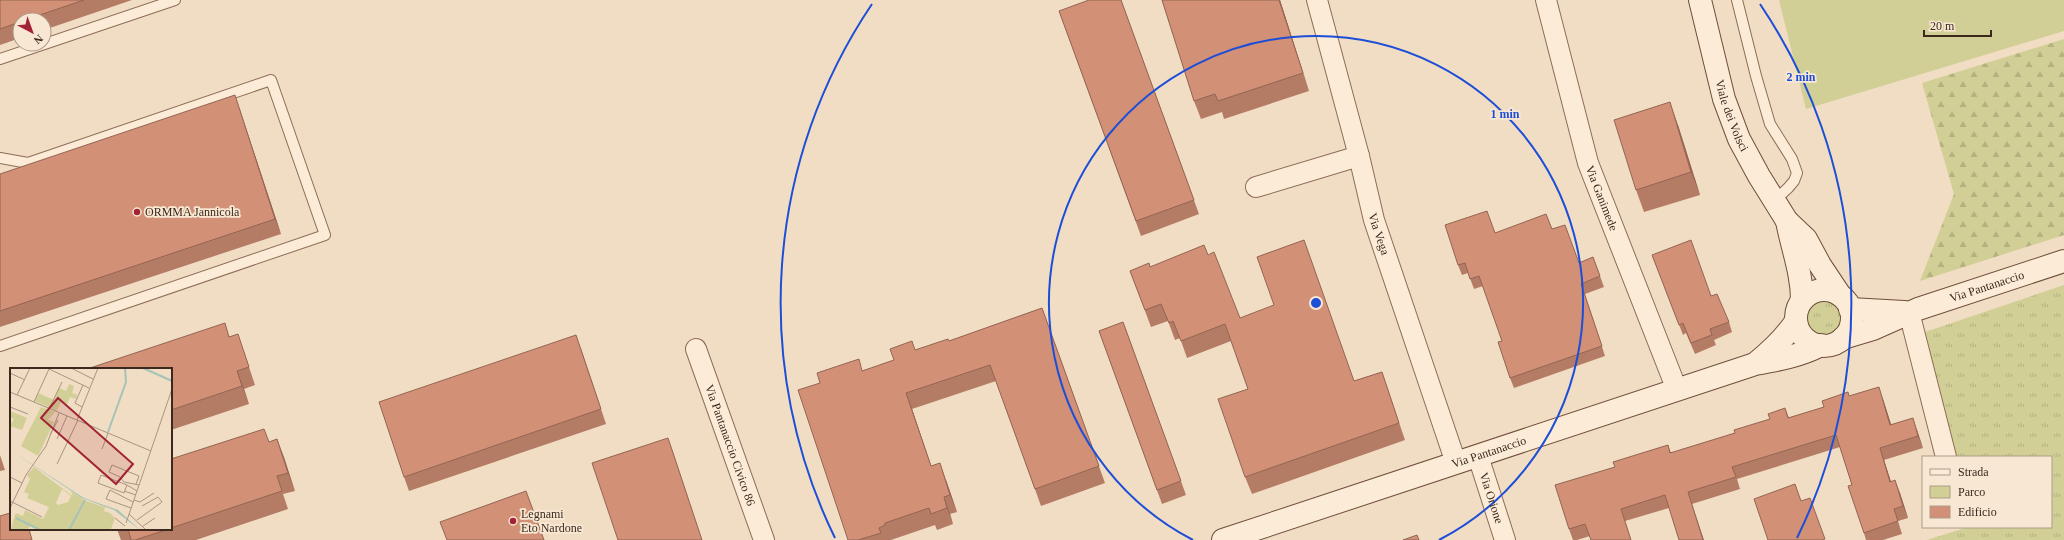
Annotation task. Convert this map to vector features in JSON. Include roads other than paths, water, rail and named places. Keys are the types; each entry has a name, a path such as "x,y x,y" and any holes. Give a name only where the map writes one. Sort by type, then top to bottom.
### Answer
{"street":[{"name":"Via Vega","path":"1317,0 1359,156 1374,220 1456,463"},
{"name":"Via Ganimede","path":"1546,0 1588,164 1677,390"},
{"name":"Viale dei Volsci","path":"1700,0 1730,118 1748,156 1787,221 1806,239 1820,265 1845,302"},
{"path":"1256,187 1359,156"},
{"name":"Viale dei Volsci","path":"1787,221 1792,246 1799,268 1802,300"},
{"name":"Via Pantanaccio","path":"1843,338 1872,329 1909,312 2064,262"},
{"path":"1824,290 1845,302 1851,325 1843,338 1833,344 1821,345 1804,338 1798,330 1796,313 1802,300 1808,294 1824,290"},
{"name":"Via Pantanaccio","path":"1845,302 1884,313 1909,312"},
{"path":"1909,312 1946,456"},
{"name":"Via Pantanaccio","path":"1755,364 1775,348 1787,335 1796,321"},
{"name":"Via Pantanaccio","path":"1223,540 1755,364 1782,360 1808,352 1821,345"},
{"name":"Via Pantanaccio Civico 86","path":"696,349 764,540"},
{"name":"Via Orione","path":"1478,456 1505,540"}],"lane":[{"path":"0,59 175,0"},
{"path":"1737,0 1770,124 1792,159 1796,173 1794,181 1774,200"},
{"path":"0,158 28,163 271,80 326,235 0,346"}],"place":[{"name":"ORMMA Jannicola","path":"137,212"},
{"name":"Legnami Eto Nardone","path":"513,521"}]}
